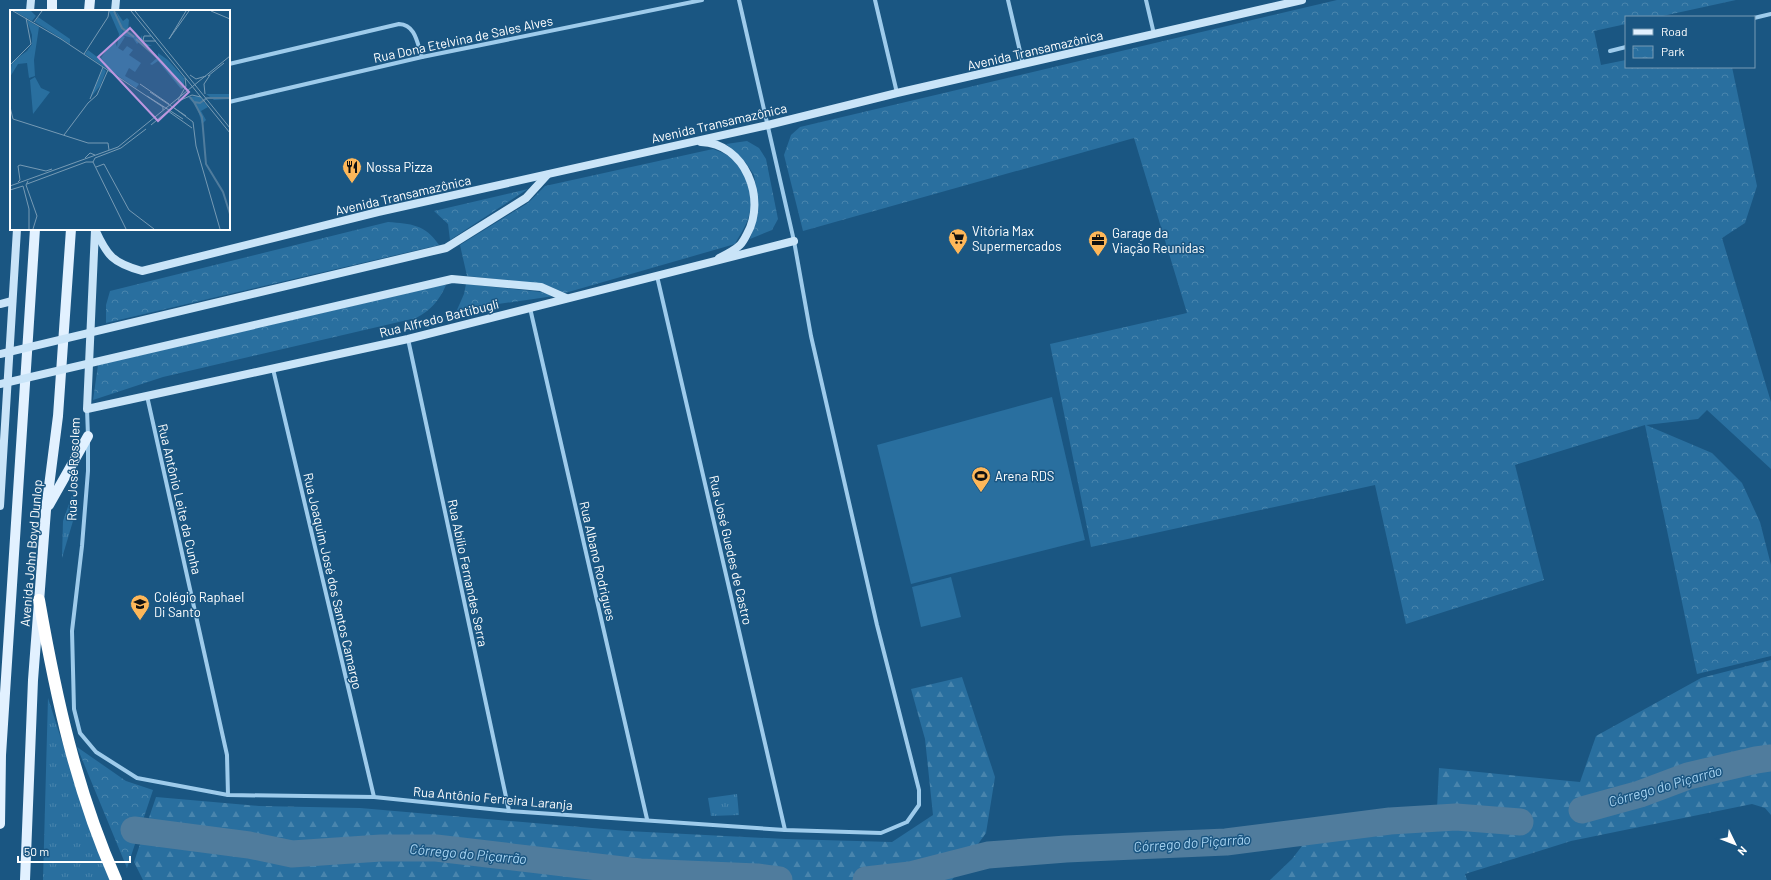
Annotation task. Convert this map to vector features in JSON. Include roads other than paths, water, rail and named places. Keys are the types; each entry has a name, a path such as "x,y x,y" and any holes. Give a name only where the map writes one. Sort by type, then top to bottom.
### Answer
{"highway":[{"path":"39,600 53,679 73,762 88,808 116,880"}],"main road":[{"name":"Avenida John Boyd Dunlop","path":"0,824 0,751 35,230"},
{"name":"Avenida John Boyd Dunlop","path":"25,880 33,687 39,600 46,510 58,416 71,230"},
{"path":"46,510 88,436"}],"street":[{"path":"30,10 31,0"},
{"path":"115,10 116,0"},
{"name":"Rua Dona Etelvina de Sales Alves","path":"230,102 422,57 702,0"},
{"path":"740,0 794,241"},
{"path":"875,0 897,93"},
{"path":"1008,0 1023,65"},
{"path":"1146,0 1154,34"},
{"name":"Avenida Transamazônica","path":"96,230 105,249 115,260 124,266 142,271 378,212 547,175 1302,0"},
{"path":"1755,18 1771,14"},
{"path":"230,64 399,24 407,26 413,30 422,57"},
{"path":"1610,51 1625,47"},
{"path":"688,142 710,142 728,151 743,166 753,185 754,192 755,205 751,226 740,245 722,256 704,264"},
{"path":"0,354 446,248 526,198 547,175"},
{"path":"0,506 2,430 17,230"},
{"name":"Rua José Rosolem","path":"74,710 72,631 82,546 88,471 87,409 95,230"},
{"name":"Rua Alfredo Battibugli","path":"87,409 408,339 794,241"},
{"name":"Rua Antônio Ferreira Laranja","path":"74,710 80,733 96,752 137,778 228,795 374,797 508,811 647,819 785,830 881,833 907,822 919,805 920,790 877,625 811,336 794,241"},
{"name":"Rua José Guedes de Castro","path":"657,276 785,830"},
{"path":"0,384 452,279 541,287 566,298"},
{"path":"0,304 12,301"},
{"name":"Rua Albano Rodrigues","path":"530,308 647,819"},
{"name":"Rua Abílio Fernandes Serra","path":"408,339 508,811"},
{"name":"Rua Joaquim José dos Santos Camargo","path":"273,369 374,797"},
{"name":"Rua Antônio Leite da Cunha","path":"147,395 227,755 228,795"}],"waterway":[{"name":"Córrego do Piçarrão","path":"1582,810 1640,794 1688,776 1756,760 1771,758"},
{"name":"Córrego do Piçarrão","path":"866,880 910,875 988,855 1066,849 1226,842 1390,821 1456,817 1520,822"},
{"name":"Córrego do Piçarrão","path":"134,830 249,845 292,854 381,848 436,848 640,872 757,877 779,880"}],"place":[{"name":"Nossa Pizza","path":"352,184"},
{"name":"Vitória Max Supermercados","path":"958,255"},
{"name":"Garage da Viação Reunidas","path":"1098,257"},
{"name":"Arena RDS","path":"981,493"},
{"name":"Colégio Raphael Di Santo","path":"140,621"}]}
